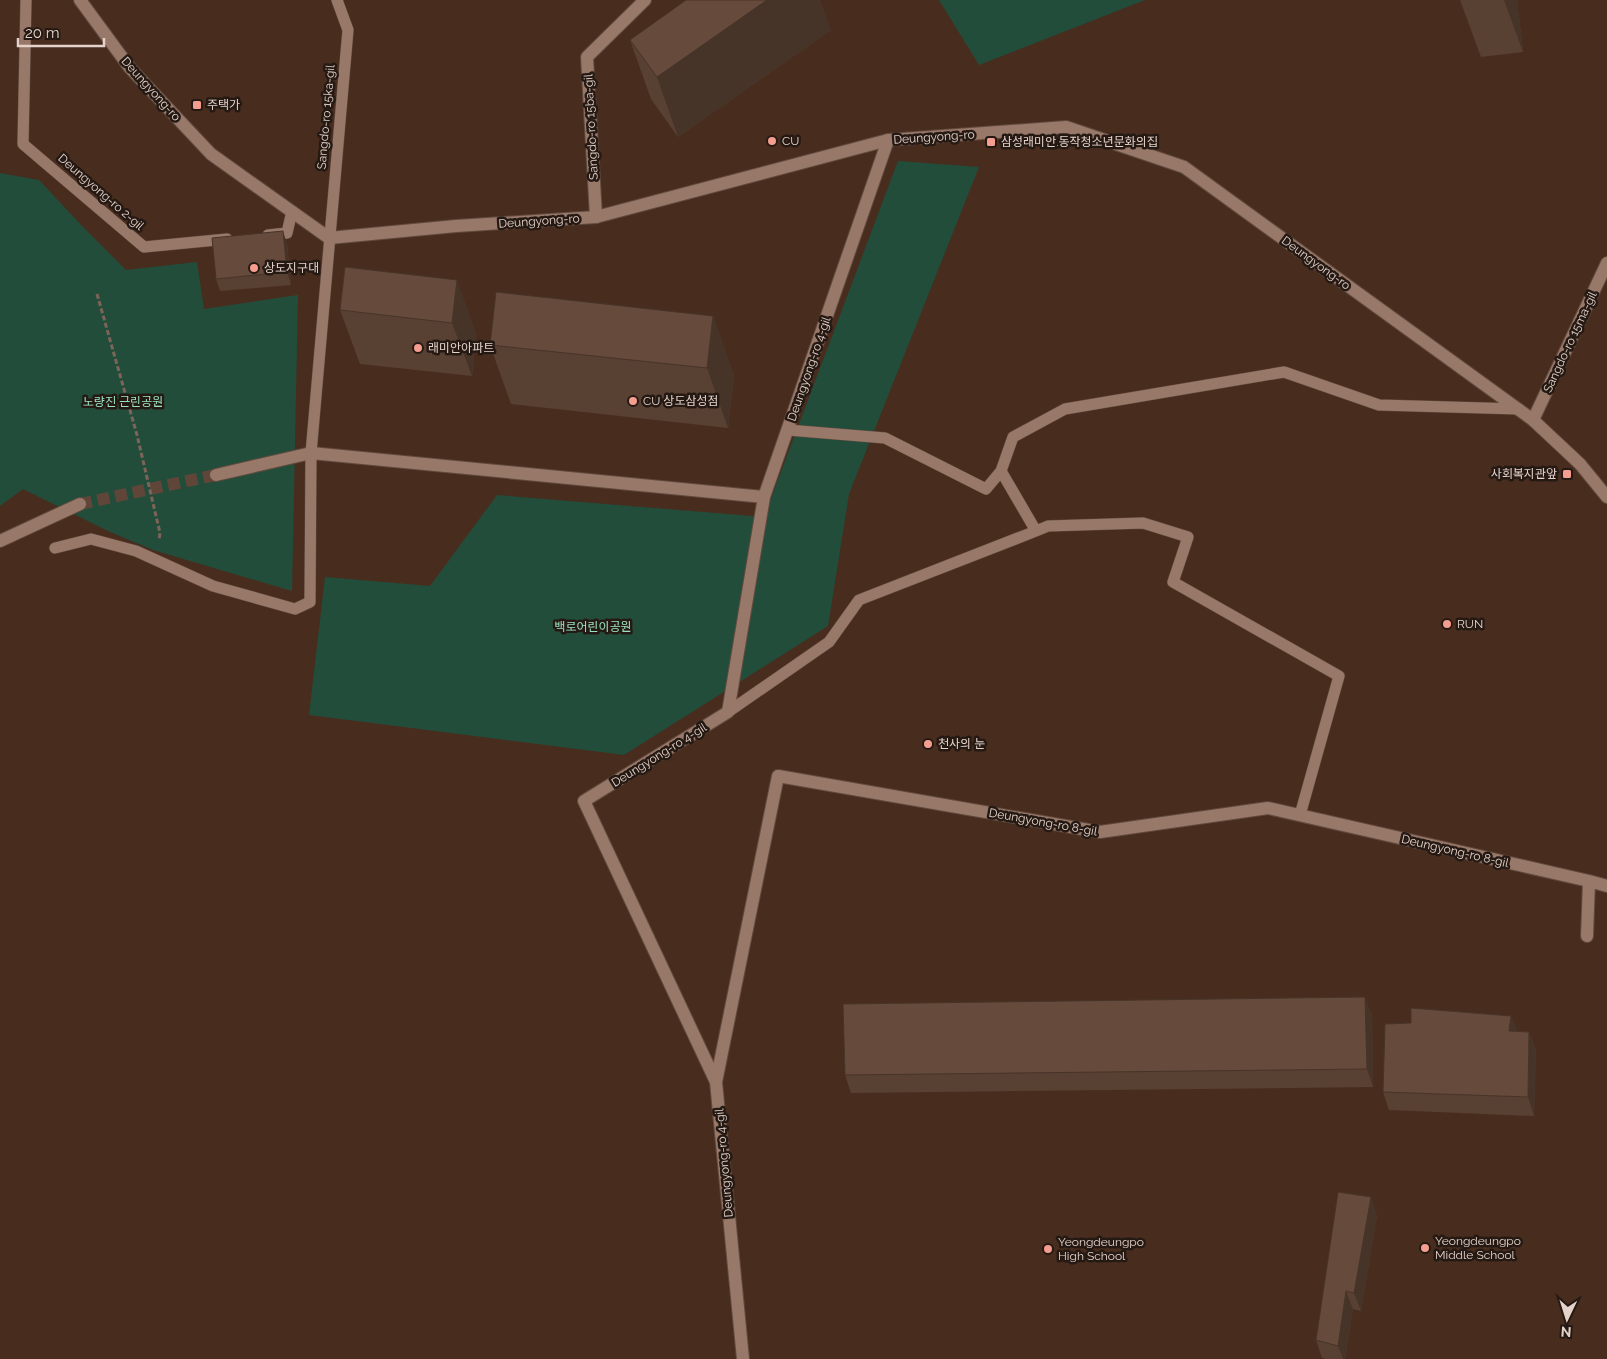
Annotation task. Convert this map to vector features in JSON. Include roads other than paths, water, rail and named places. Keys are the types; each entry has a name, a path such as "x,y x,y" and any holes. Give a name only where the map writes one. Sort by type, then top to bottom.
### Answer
{"street":[{"name":"Deungyong-ro","path":"80,0 130,68 211,154 329,238 456,226 596,217 888,140 1066,127 1184,167 1519,409 1580,464 1607,497"},
{"name":"Sangdo-ro 15ba-gil","path":"596,217 588,57 645,0"},
{"name":"Deungyong-ro 4-gil","path":"743,1359 716,1082 584,801 728,712 764,497 888,140"},
{"name":"Sangdo-ro 15ma-gil","path":"1533,420 1607,263"},
{"path":"216,475 311,453 764,497"},
{"path":"0,541 80,504"},
{"name":"Deungyong-ro 8-gil","path":"716,1082 778,776 1100,832 1268,808 1589,882"},
{"path":"1587,936 1589,882 1607,886"}],"lane":[{"name":"Deungyong-ro 2-gil","path":"26,0 23,144 144,247 239,238"},
{"name":"Sangdo-ro 15ka-gil","path":"329,238 348,30 338,0"},
{"path":"258,236 287,233 292,211"},
{"path":"55,548 91,539 136,551 213,586 295,609 310,602 311,453 329,238"},
{"path":"788,430 885,438 986,489 1001,471 1013,437 1065,409 1284,372 1379,405 1519,409"},
{"path":"1001,471 1036,531"},
{"path":"728,712 829,642 859,600 1048,526 1143,523 1188,537 1173,582 1339,676 1300,815"}],"tunnel":[{"path":"80,504 216,475"}],"place":[{"name":"주택가","path":"197,105"},
{"name":"CU","path":"772,141"},
{"name":"삼성래미안.동작청소년문화의집","path":"991,142"},
{"name":"상도지구대","path":"254,268"},
{"name":"래미안아파트","path":"418,348"},
{"name":"CU 상도삼성점","path":"633,401"},
{"name":"사회복지관앞","path":"1567,474"},
{"name":"RUN","path":"1447,624"},
{"name":"천사의 눈","path":"928,744"},
{"name":"Yeongdeungpo Middle School","path":"1425,1248"},
{"name":"Yeongdeungpo High School","path":"1048,1249"}],"park label":[{"name":"노량진 근린공원","path":"123,402"},
{"name":"백로어린이공원","path":"593,627"}]}
